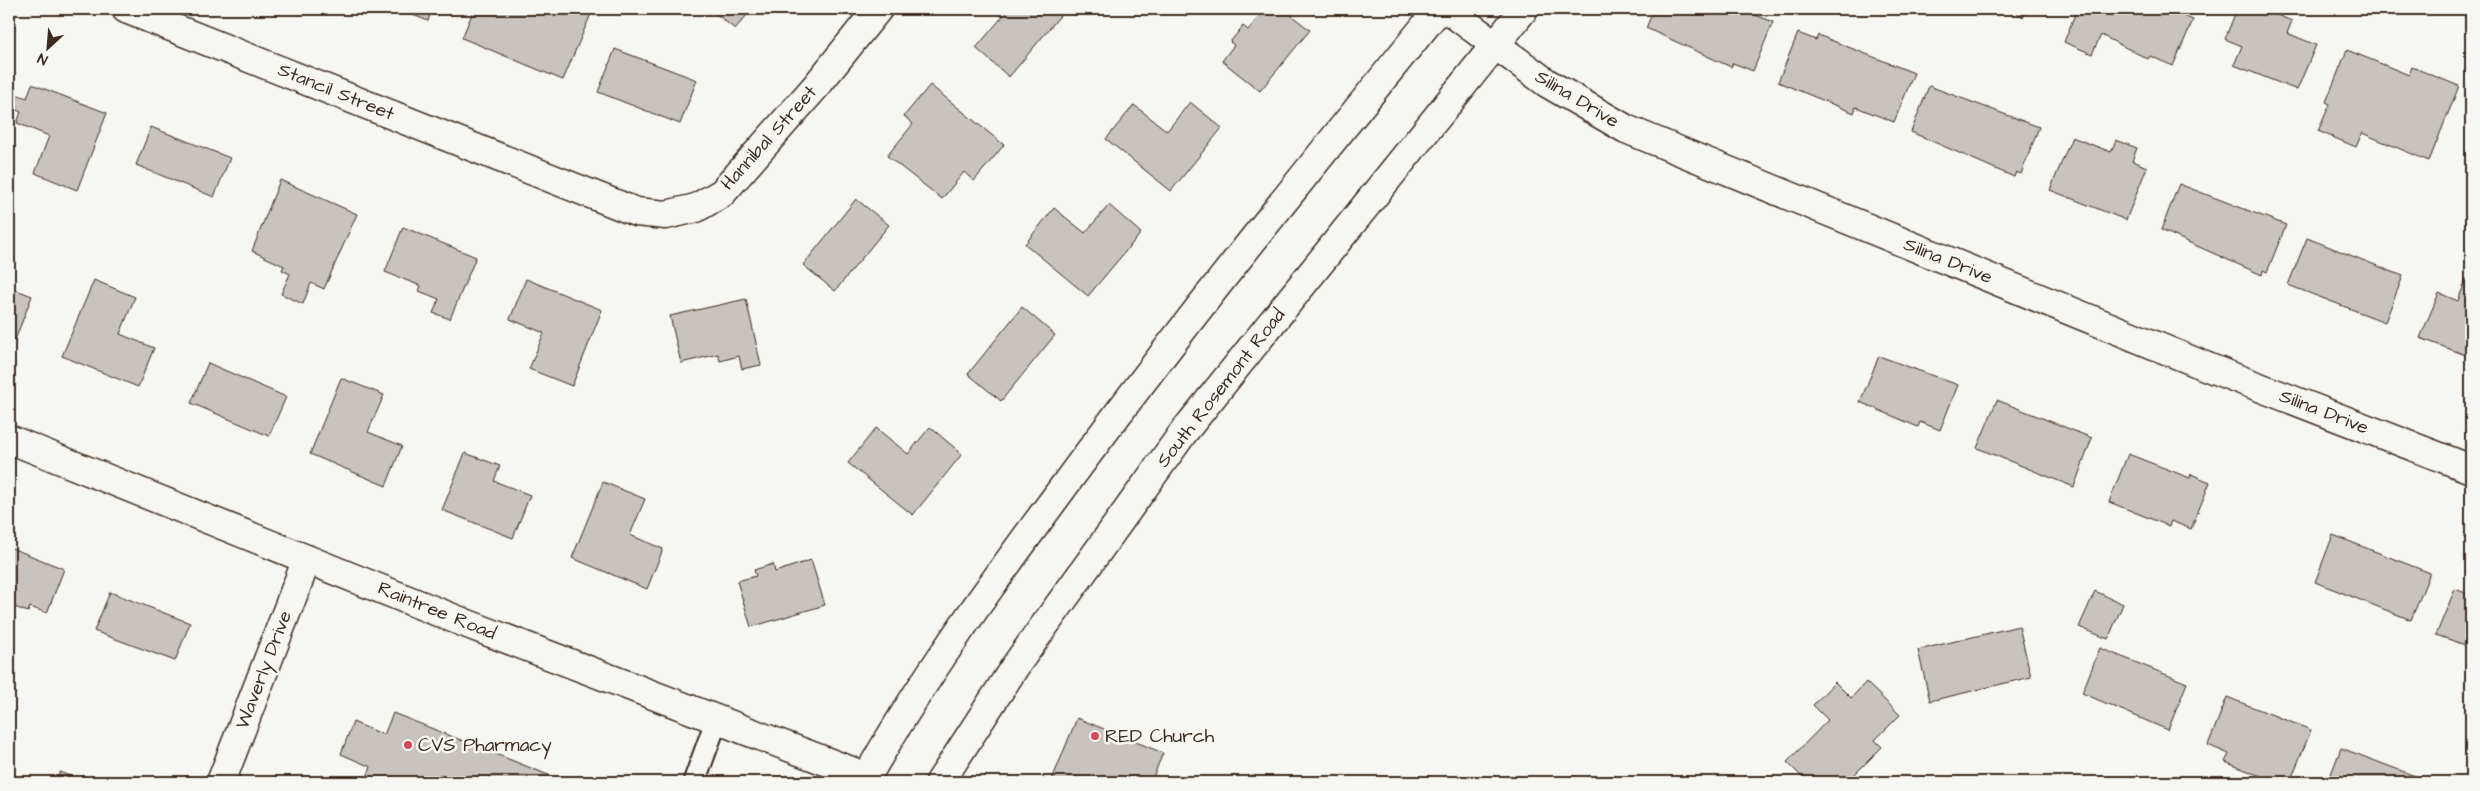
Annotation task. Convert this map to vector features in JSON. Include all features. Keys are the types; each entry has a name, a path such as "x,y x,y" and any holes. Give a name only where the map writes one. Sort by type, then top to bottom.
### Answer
{"street":[{"name":"Stancil Street","path":"126,9 547,176"},
{"name":"Hannibal Street","path":"547,176 636,212 666,215 696,208 722,193 817,85 878,9"},
{"path":"866,779 882,749 971,612 1129,397 1439,9"},
{"name":"Silina Drive","path":"1448,9 1547,83 1626,129 2210,368 2471,469"},
{"name":"South Rosemont Road","path":"940,782 1016,665 1183,433 1524,9"},
{"name":"Raintree Road","path":"9,439 475,627 717,719 866,779"},
{"name":"Waverly Drive","path":"221,782 307,559"}],"lane":[{"path":"694,782 717,719"}],"building":[{"path":"398,9 432,9 428,21"},
{"path":"474,9 593,9 563,80 462,38"},
{"path":"710,9 752,9 735,29"},
{"path":"1009,9 1061,9 1064,11 1009,77 976,48"},
{"path":"1265,9 1283,9 1310,30 1260,91 1222,61 1234,45 1230,42 1243,26 1248,30"},
{"path":"1654,9 1740,9 1773,22 1753,71 1733,63 1731,67 1646,28"},
{"path":"2012,9 2029,9 2023,17"},
{"path":"2077,9 2167,9 2193,20 2173,66 2150,56 2148,59 2101,35 2092,54 2064,42"},
{"path":"2237,9 2262,9 2292,21 2287,33 2316,45 2297,90 2234,65 2242,46 2225,39"},
{"path":"1798,33 1816,40 1818,35 1914,73 1894,122 1856,107 1854,113 1778,82"},
{"path":"615,49 697,80 680,124 598,92"},
{"path":"2347,50 2409,75 2412,67 2459,86 2429,161 2362,133 2356,147 2318,131 2330,104 2326,102"},
{"path":"32,84 107,113 77,190 35,173 49,136 17,123 21,112 9,107 13,93 27,98"},
{"path":"930,85 1004,145 974,181 964,172 942,199 887,156 913,124 904,116"},
{"path":"1929,86 2039,127 2021,174 2016,172 2014,177 1911,132"},
{"path":"1190,102 1222,128 1171,191 1106,139 1134,105 1167,131"},
{"path":"151,127 230,158 214,197 136,165"},
{"path":"2072,137 2111,152 2116,140 2137,148 2132,161 2147,167 2126,220 2050,190"},
{"path":"280,180 357,214 324,289 311,283 303,304 281,294 290,274 282,270 284,266 252,251"},
{"path":"2179,184 2286,225 2267,272 2263,270 2262,275 2161,230"},
{"path":"856,199 889,225 835,291 803,265"},
{"path":"1109,205 1141,233 1088,296 1025,244 1054,208 1085,233"},
{"path":"403,227 476,257 450,319 433,313 439,299 419,291 421,286 385,272"},
{"path":"2307,238 2403,276 2385,322 2288,285"},
{"path":"526,279 602,310 572,386 529,369 544,333 510,319"},
{"path":"2466,279 2471,281 2471,357 2420,338 2439,293 2458,301"},
{"path":"94,280 135,297 120,334 154,348 138,387 62,356"},
{"path":"9,287 32,296 15,340 9,338"},
{"path":"746,299 761,365 742,369 739,356 720,361 718,354 681,363 670,316"},
{"path":"1022,307 1055,335 1001,401 968,374"},
{"path":"1879,356 1958,385 1940,430 1920,422 1918,427 1860,402"},
{"path":"208,363 286,397 269,436 191,403"},
{"path":"341,378 384,395 368,432 402,446 386,486 310,454"},
{"path":"1997,400 2092,438 2074,487 1977,448"},
{"path":"930,427 962,454 913,515 848,463 876,428 908,454"},
{"path":"465,453 500,466 494,481 530,495 513,538 442,510"},
{"path":"2128,454 2190,478 2191,474 2210,482 2191,529 2171,521 2169,526 2109,502"},
{"path":"603,482 645,499 630,535 663,549 647,589 572,558"},
{"path":"2333,535 2430,573 2411,620 2315,582"},
{"path":"9,547 64,569 47,613 30,607 28,612 9,605 11,599 9,598"},
{"path":"811,560 825,605 751,627 737,581 756,576 754,570 773,564 775,572"},
{"path":"2455,589 2471,595 2471,647 2436,635"},
{"path":"2095,591 2123,604 2108,639 2079,627"},
{"path":"110,592 190,623 175,661 94,631"},
{"path":"2019,626 2031,677 1930,701 1918,650"},
{"path":"2100,648 2187,683 2168,730 2082,693"},
{"path":"1835,682 1851,698 1866,682 1900,715 1875,740 1882,747 1847,782 1807,782 1787,762 1828,720 1813,705"},
{"path":"2227,697 2311,730 2290,782 2276,782 2225,762 2229,754 2208,745"},
{"name":"CVS Pharmacy","path":"393,713 566,782 365,782 371,767 341,754 353,722 384,735"},
{"name":"RED Church","path":"1077,718 1163,753 1151,782 1051,782"},
{"path":"2341,748 2431,782 2328,782"},
{"path":"60,772 86,782 56,782"}],"place":[{"name":"RED Church","path":"1095,736"},
{"name":"CVS Pharmacy","path":"408,745"}]}
